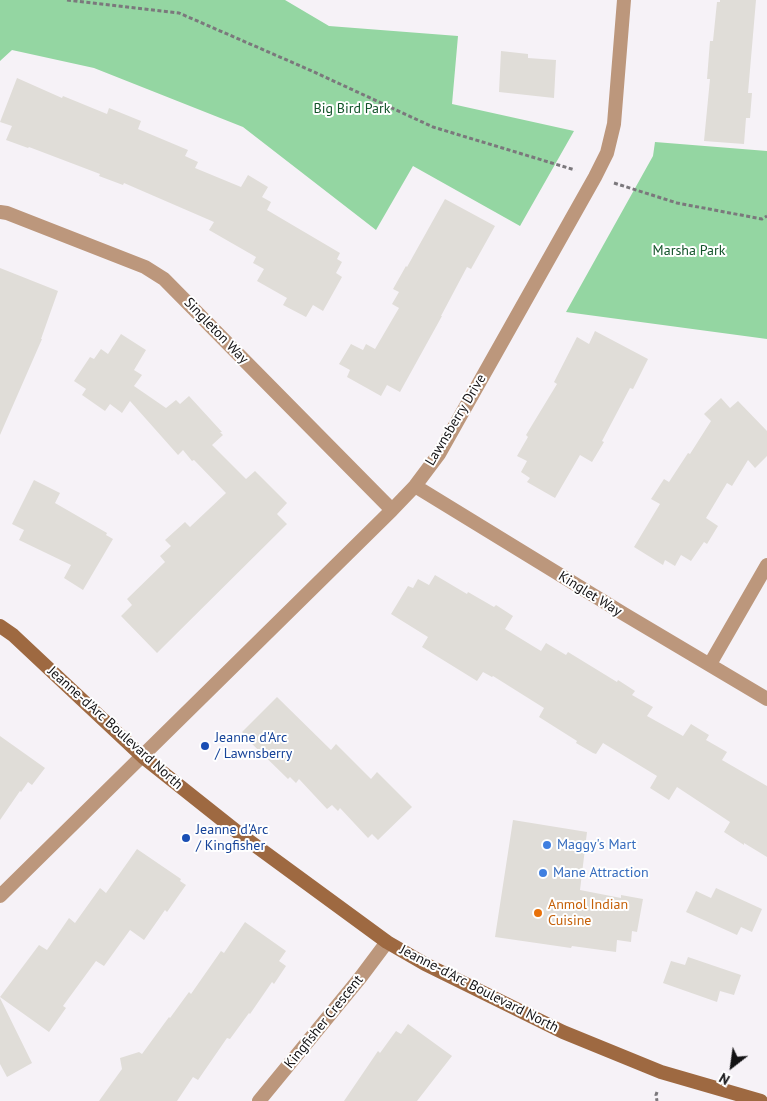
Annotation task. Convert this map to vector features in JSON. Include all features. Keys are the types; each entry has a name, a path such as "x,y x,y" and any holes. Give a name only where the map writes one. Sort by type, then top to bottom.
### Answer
{"main road":[{"name":"Jeanne-d'Arc Boulevard North","path":"0,626 13,635 143,756 245,838 387,942 425,964 563,1032 661,1072 761,1101"}],"street":[{"name":"Lawnsberry Drive","path":"143,756 392,510 415,486 439,454 595,177 607,152 614,124 624,0"},
{"name":"Singleton Way","path":"0,212 145,267 164,279 392,510"},
{"name":"Kinglet Way","path":"415,486 624,614 767,698"},
{"path":"710,664 767,565"},
{"path":"0,896 143,756"},
{"name":"Kingfisher Crescent","path":"259,1101 360,978 387,942"}],"path":[{"path":"67,0 179,14 312,71 433,127 576,170"},
{"path":"613,183 677,203 762,219 767,216"}],"green space":[{"name":"Big Bird Park","path":"0,0 285,0 329,26 458,36 452,104 574,131 520,226 413,166 376,230 243,127 94,68 12,50 0,61"},
{"name":"Marsha Park","path":"655,142 767,151 767,339 566,312 653,156"}],"building":[{"path":"720,0 756,0 748,93 752,93 750,118 746,118 744,144 704,141 710,79 707,79 710,41 713,41 717,2 720,2"},
{"path":"501,51 528,54 528,58 556,60 554,98 499,92"},
{"path":"17,78 62,98 63,96 107,114 109,108 141,121 138,129 188,150 185,156 198,162 195,168 241,187 248,175 268,187 262,197 271,202 267,210 340,253 337,259 342,262 336,273 342,277 323,311 313,305 306,317 283,305 287,298 257,281 264,269 253,263 256,257 209,230 214,222 124,183 123,185 99,176 100,174 6,140 12,126 0,122"},
{"path":"445,199 495,226 471,269 467,267 400,392 387,385 381,396 347,377 350,370 339,364 351,344 363,350 366,344 375,349 399,308 392,304 399,292 393,289"},
{"path":"0,268 58,291 42,339 0,435"},
{"path":"595,331 648,359 633,389 630,388 602,441 604,442 592,462 580,455 555,498 527,482 530,478 521,472 527,461 517,456 528,437 526,435 557,384 554,382 577,337 589,344"},
{"path":"121,334 146,350 134,370 142,375 134,386 166,408 176,400 180,404 189,396 222,432 220,432 223,435 212,445 246,479 255,471 287,503 277,514 287,524 157,653 121,616 132,605 127,599 165,562 160,556 171,546 165,540 185,522 190,527 226,493 183,450 178,455 130,401 122,413 110,404 105,411 82,395 86,389 74,381 90,357 94,359 101,349 108,354"},
{"path":"721,398 730,408 738,401 767,431 767,456 755,468 748,460 732,486 727,483 706,518 718,526 707,544 704,542 691,561 681,555 675,566 665,560 663,565 634,547 660,504 651,499 664,479 669,482 688,453 690,454 711,421 704,414"},
{"path":"34,480 60,493 55,503 107,533 106,535 113,539 83,590 64,578 71,565 19,540 24,530 12,524"},
{"path":"435,575 467,594 468,592 494,607 496,605 513,616 505,629 541,651 546,643 566,655 568,652 635,691 632,695 653,707 647,716 683,736 691,724 709,735 706,740 727,752 722,760 767,786 767,857 724,832 730,822 677,787 669,800 650,788 657,776 603,743 596,754 593,753 539,717 544,708 493,676 483,672 477,681 422,647 428,637 391,614 408,586 413,588 418,579 429,585"},
{"path":"277,697 331,750 336,744 371,779 377,772 412,807 378,840 372,834 368,838 340,808 338,811 332,805 327,809 299,779 296,783 290,777 288,779 246,738 242,732"},
{"path":"0,736 45,768 32,785 28,782 20,791 0,820"},
{"path":"513,820 587,832 580,890 621,898 621,895 643,899 637,932 632,931 631,942 617,940 616,952 572,946 571,948 495,937"},
{"path":"137,849 181,879 180,881 186,885 167,912 165,910 144,940 130,930 104,966 96,961 63,1006 66,1008 49,1032 0,997 39,945 47,950 69,918 75,923 100,888 106,893"},
{"path":"716,888 762,909 752,932 741,927 737,935 686,912 696,891 711,898"},
{"path":"245,922 286,951 279,961 286,966 230,1039 227,1038 198,1080 193,1077 177,1101 99,1101 122,1069 120,1058 139,1052 142,1054 189,992 191,994 221,951 224,953"},
{"path":"688,957 741,975 734,995 720,991 717,1002 663,983 671,961 685,965"},
{"path":"0,998 32,1063 7,1077 0,1064"},
{"path":"408,1024 452,1056 417,1101 344,1101 378,1051 380,1053 396,1031 401,1034"}],"place":[{"name":"Jeanne d'Arc / Lawnsberry","path":"205,746"},
{"name":"Jeanne d'Arc / Kingfisher","path":"186,838"},
{"name":"Maggy's Mart","path":"547,845"},
{"name":"Mane Attraction","path":"543,873"},
{"name":"Anmol Indian Cuisine","path":"538,913"}]}
